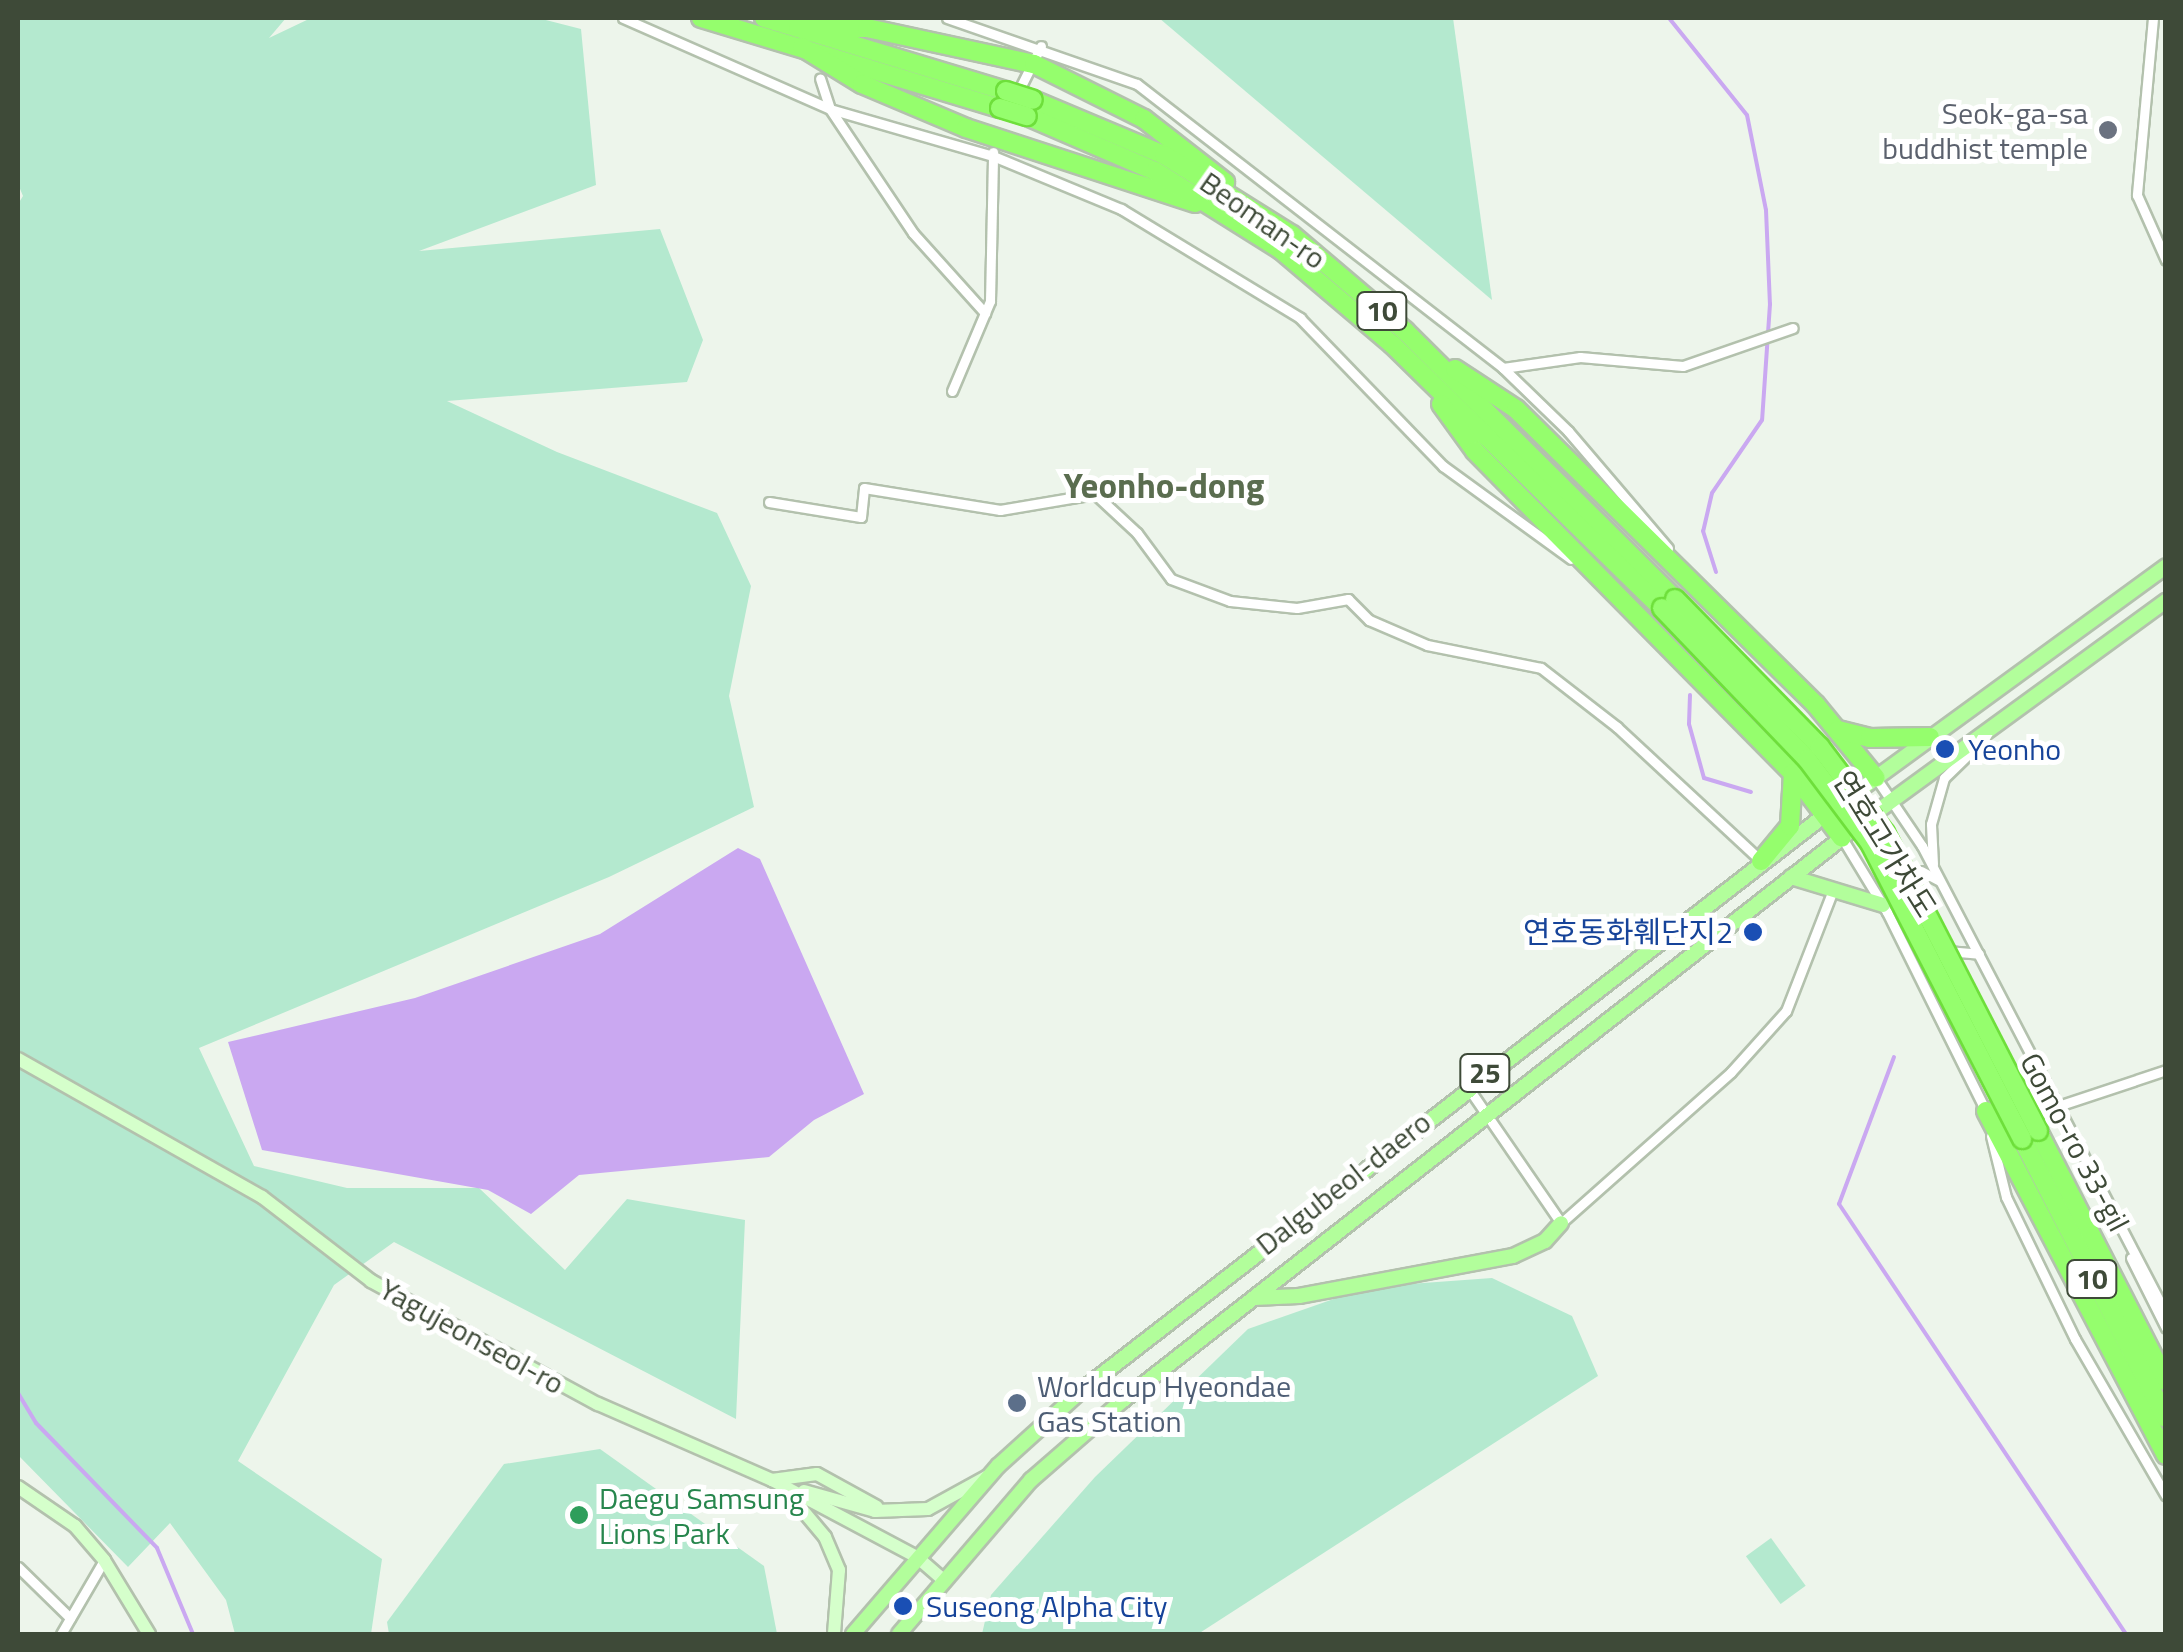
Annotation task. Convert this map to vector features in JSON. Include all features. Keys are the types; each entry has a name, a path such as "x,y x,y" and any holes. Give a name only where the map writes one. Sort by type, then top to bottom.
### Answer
{"highway":[{"name":"10","path":"701,18 1003,99"},
{"name":"10","path":"764,18 1003,99"},
{"path":"798,28 867,28 1038,55 1144,118 1242,210"},
{"path":"802,47 862,84 994,146 1242,210"},
{"name":"Beoman-ro","path":"1003,99 1128,137 1242,210 1414,353 1669,603"},
{"path":"1414,353 1475,451 1793,773 1842,838"},
{"path":"1414,353 1516,409 1838,730 1876,778"},
{"name":"연호고가차도","path":"1669,603 1807,759 1870,843 2030,1134"},
{"path":"1838,730 1870,738 1930,737"},
{"path":"1761,862 1790,826 1793,773"},
{"path":"1986,1111 2166,1455"},
{"name":"10","path":"2030,1134 2166,1381"},
{"name":"10","path":"2030,1134 2166,1418"}],"main road":[{"name":"Dalgubeol-daero","path":"853,1634 990,1475 1102,1373 1761,862 2166,566"},
{"name":"Dalgubeol-daero","path":"899,1634 1031,1480 1253,1298 1890,801 2028,697 2166,601"},
{"path":"1791,878 1887,912"},
{"name":"Yagujeonseol-ro","path":"18,1059 262,1197 370,1281 598,1404 776,1482 918,1556 945,1581"},
{"path":"1253,1298 1299,1296 1513,1256 1545,1241 1561,1223"},
{"path":"776,1482 888,1512 928,1510 990,1475"},
{"path":"776,1482 832,1552 841,1594 834,1634"},
{"path":"18,1487 74,1526 104,1560 149,1634"}],"street":[{"path":"623,18 830,109 994,146 1121,209 1300,318 1443,466 1611,588"},
{"path":"948,18 1038,55 1137,84 1504,368 1568,430 1718,608"},
{"path":"2153,18 2137,195 2166,260"},
{"path":"952,391 985,313 994,146 1038,55"},
{"path":"820,80 830,109 913,232 985,313"},
{"path":"1504,368 1580,357 1683,366 1779,329 1793,328"},
{"path":"769,502 861,517 864,488 1000,510 1095,494 1137,532 1171,579 1230,601 1297,608 1348,599 1369,620 1427,646 1541,668 1618,727 1761,862"},
{"path":"1933,866 1931,824 1944,778 2028,697"},
{"name":"Gomo-ro 33-gil","path":"1876,778 1933,866 2166,1314"},
{"path":"1842,838 1887,912 1986,1111 2006,1198 2075,1339 2166,1496"},
{"path":"1887,912 1906,879 1921,870 1942,883"},
{"path":"1468,1086 1561,1223 1732,1072 1786,1011 1810,963 1833,890"},
{"path":"1906,949 1924,956 1964,948 1979,954"},
{"path":"2058,1106 2166,1070"},
{"path":"2120,1227 2166,1328"},
{"path":"61,1634 104,1560"},
{"path":"18,1568 70,1618"}],"green space":[{"path":"18,18 286,18 269,38 311,18 538,18 581,29 596,185 419,251 660,229 703,340 687,382 447,401 557,452 717,513 751,586 729,696 754,807 609,877 199,1048 254,1166 347,1188 479,1188 565,1270 627,1199 745,1220 736,1419 394,1242 334,1285 238,1461 382,1559 371,1634 235,1634 226,1600 170,1523 128,1567 18,1455 18,204 23,196 18,184"},
{"path":"1159,18 1453,18 1492,300"},
{"path":"1492,1278 1572,1316 1598,1376 1198,1634 982,1634 991,1595 1095,1477 1248,1329 1368,1287"},
{"name":"Daegu Samsung Lions Park","path":"600,1449 764,1566 777,1634 389,1634 387,1622 504,1464"},
{"path":"1771,1538 1806,1586 1781,1604 1746,1556"}],"shaded area":[{"path":"738,848 760,859 864,1094 814,1120 769,1157 579,1175 531,1214 488,1190 262,1150 228,1042 415,998 600,934"}],"waterway":[{"path":"1669,18 1747,115 1766,210 1770,304 1762,420 1712,493 1703,531 1716,572"},
{"path":"1690,695 1689,724 1704,778 1751,792"},
{"path":"1894,1057 1839,1204 2126,1634"},
{"path":"18,1393 36,1423 157,1548 193,1634"}],"place":[{"name":"Seok-ga-sa buddhist temple","path":"2108,130"},
{"name":"Yeonho","path":"1945,749"},
{"name":"연호동화훼단지2","path":"1753,932"},
{"name":"Worldcup Hyeondae Gas Station","path":"1017,1403"},
{"name":"Daegu Samsung Lions Park","path":"579,1515"},
{"name":"Suseong Alpha City","path":"903,1606"}],"district":[{"name":"Yeonho-dong","path":"1164,485"}]}
